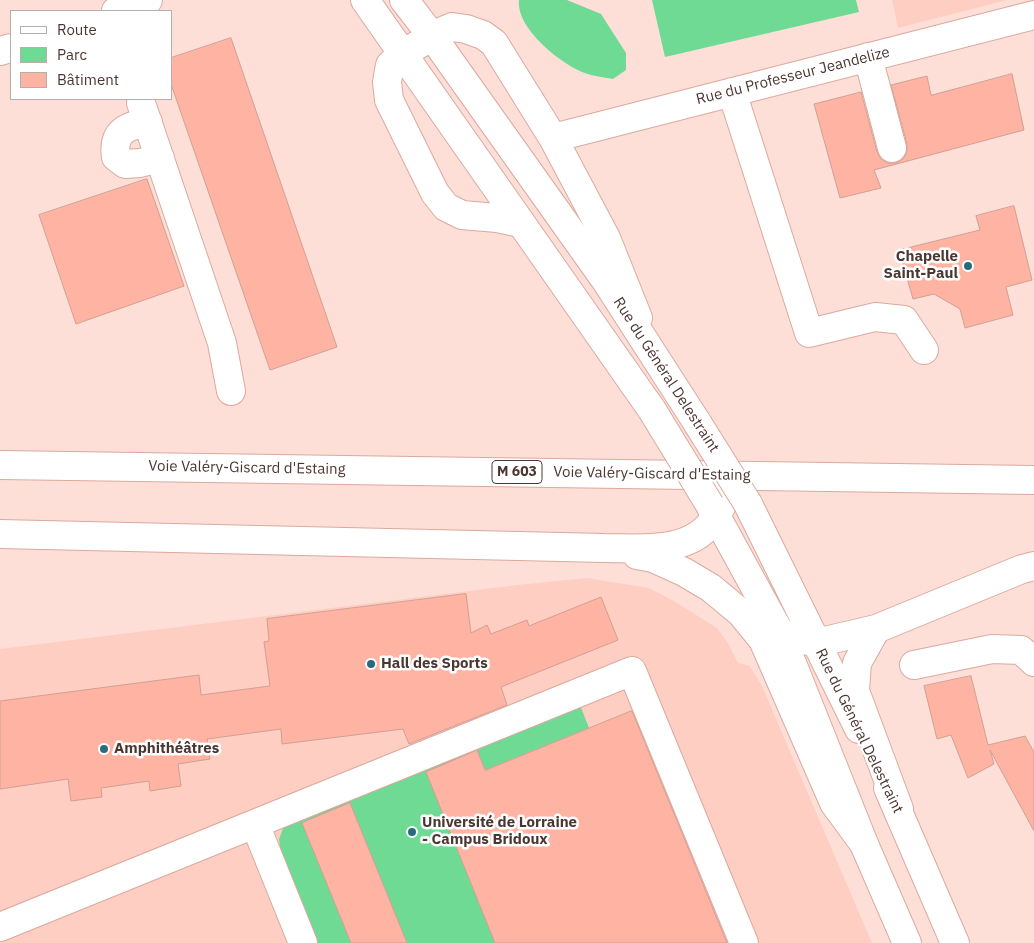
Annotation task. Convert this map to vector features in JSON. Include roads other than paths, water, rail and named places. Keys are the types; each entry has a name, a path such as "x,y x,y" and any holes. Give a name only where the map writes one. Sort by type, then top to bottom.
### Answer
{"main road":[{"path":"119,10 148,0"},
{"name":"Rue du Général Delestraint","path":"404,0 432,36 600,274 649,347 748,504 899,809 955,943"},
{"name":"Rue du Général Delestraint","path":"370,8 652,410 713,510 780,633 864,844 907,943"},
{"name":"Rue du Professeur Jeandelize","path":"553,138 1034,15"},
{"path":"521,223 498,218 462,216 446,208 435,193 389,100 387,82 390,65 402,54 432,36 452,27 466,29 483,35 494,43 553,138 606,238 649,347"},
{"path":"868,57 892,148"},
{"path":"732,92 809,333 875,317 904,320 924,350"},
{"path":"160,158 140,163 125,164 116,157 114,147 118,135 144,113 160,158 222,343 231,391"},
{"name":"Voie Valéry-Giscard d'Estaing","path":"0,465 1034,480"},
{"path":"0,534 604,548 670,547 685,543 710,524 713,510 733,481"},
{"path":"604,548 653,558 684,572 711,588 741,612 763,640 834,803 864,844"},
{"path":"780,633 816,643 876,629 904,619 950,597 1034,566"},
{"path":"876,629 857,663 855,691 899,809"},
{"path":"914,665 992,649 1021,650 1034,662"},
{"path":"0,927 632,672 744,943"},
{"path":"255,824 303,943"}],"place":[{"name":"Chapelle Saint-Paul","path":"968,266"},
{"name":"Hall des Sports","path":"371,664"},
{"name":"Amphithéâtres","path":"104,749"},
{"name":"Université de Lorraine - Campus Bridoux","path":"412,832"}]}
